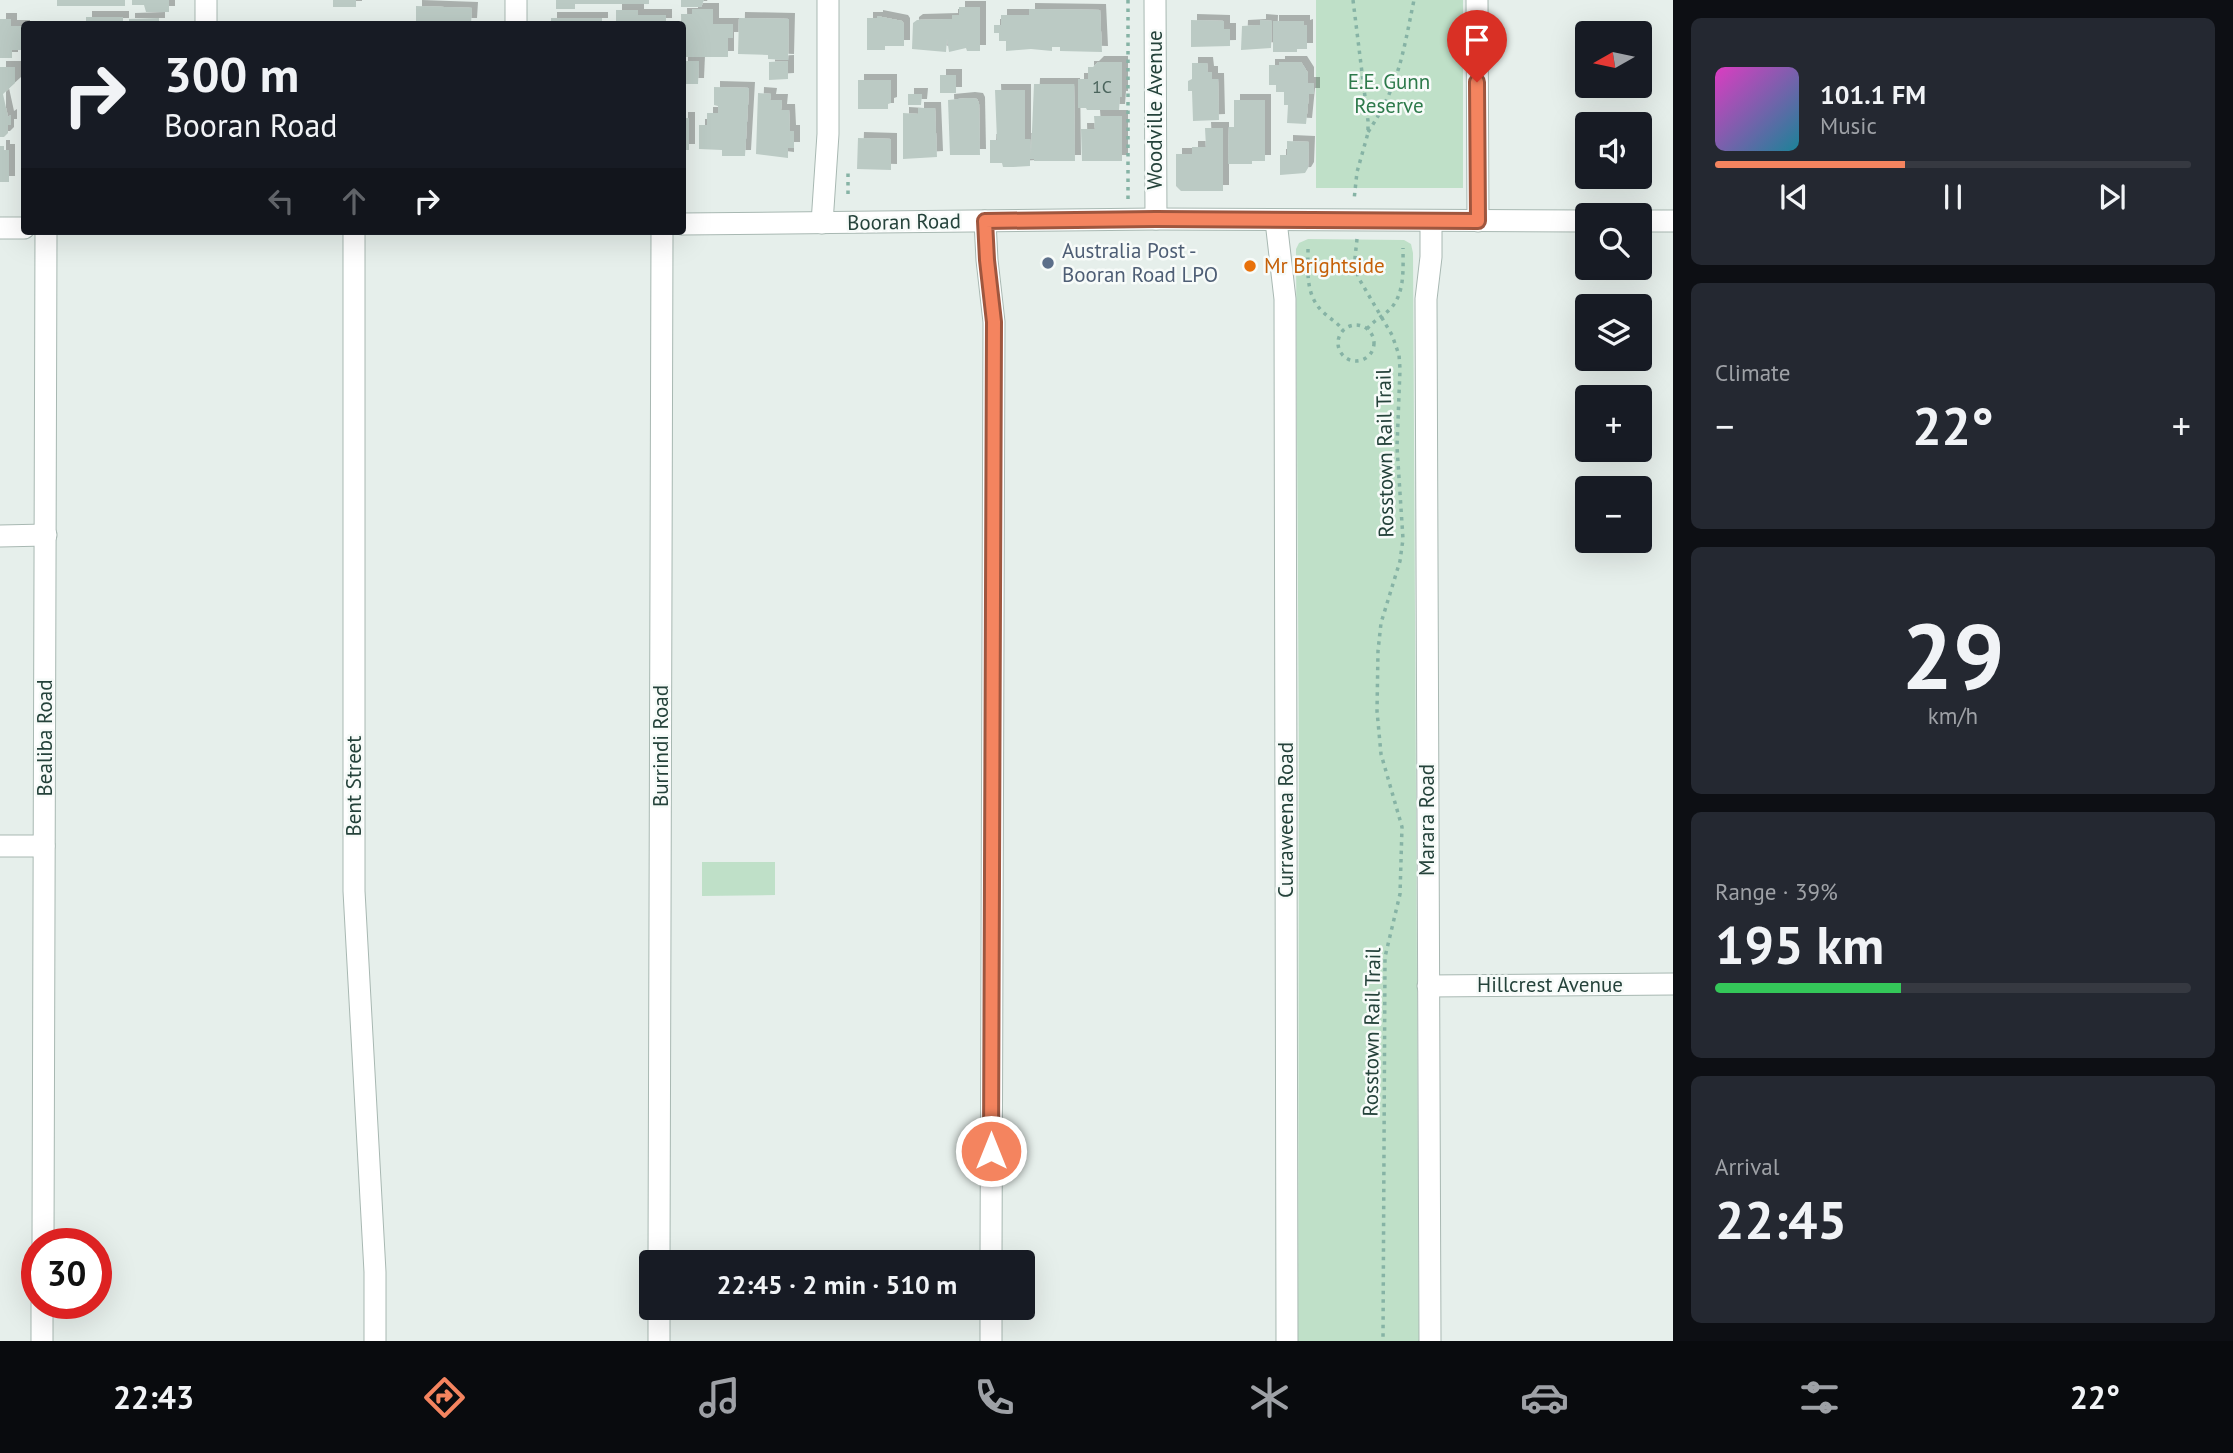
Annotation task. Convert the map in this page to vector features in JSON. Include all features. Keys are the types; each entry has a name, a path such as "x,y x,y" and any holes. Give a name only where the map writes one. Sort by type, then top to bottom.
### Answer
{"street":[{"path":"206,0 206,21"},
{"path":"516,0 516,21"},
{"path":"828,0 828,134 836,194 829,222"},
{"name":"Woodville Avenue","path":"1155,0 1156,219"},
{"path":"1477,0 1478,221"},
{"name":"Booran Road","path":"686,223 1156,219 1575,221"},
{"path":"991,1250 994,322 1000,266 994,221"},
{"name":"Curraweena Road","path":"1283,221 1291,249 1285,299 1287,1341"},
{"name":"Marara Road","path":"1425,221 1431,257 1426,299 1430,1341"},
{"path":"1652,221 1673,221"},
{"path":"0,228 21,228"},
{"name":"Bealiba Road","path":"43,1228 46,235"},
{"name":"Bent Street","path":"354,235 354,891 375,1272 375,1341"},
{"name":"Burrindi Road","path":"659,1250 662,235"},
{"path":"0,536 46,535"},
{"path":"0,846 44,846"},
{"name":"Hillcrest Avenue","path":"1428,986 1673,984"},
{"path":"42,1319 42,1341"},
{"path":"659,1320 659,1341"},
{"path":"991,1320 991,1341"}],"path":[{"path":"1128,0 1128,199"},
{"path":"1353,0 1368,133"},
{"path":"1354,203 1357,172 1368,133 1393,91 1414,0"},
{"name":"Rosstown Rail Trail","path":"1357,239 1355,258 1358,277 1382,316 1399,355 1401,369 1397,447 1403,539 1400,561 1381,623 1378,652 1377,711 1380,741 1387,779 1402,827 1400,894 1385,957 1383,1341"},
{"path":"1308,248 1308,282 1312,296 1322,311 1343,330"},
{"path":"1367,329 1393,305 1400,293 1403,248"},
{"path":"1357,325 1367,329 1373,340 1372,352 1368,357 1357,361 1345,358 1338,348 1339,335 1343,330 1357,325"}],"green space":[{"name":"E.E. Gunn Reserve","path":"1316,0 1463,0 1463,188 1316,188"},
{"path":"1308,239 1404,240 1411,244 1413,253 1419,1341 1298,1341 1296,249 1299,243"},
{"path":"702,862 775,862 775,895 702,896"}],"building":[{"path":"57,0 125,0 125,6 57,6"},
{"path":"132,0 169,0 169,12 146,12 144,5 132,5"},
{"path":"333,0 356,0 356,7 333,7"},
{"path":"556,0 649,0 649,4 575,4 575,9 556,9"},
{"path":"681,0 704,0 701,7 681,7"},
{"path":"416,6 472,8 471,21 416,21"},
{"path":"959,7 980,7 980,51 967,51 966,48 949,52 947,38 946,52 912,49 913,23 917,20 952,19 952,15 959,15"},
{"path":"692,9 713,9 713,24 733,24 733,38 728,38 728,57 686,57 686,21 681,21 681,14 692,14"},
{"path":"1029,9 1100,10 1102,52 1060,51 1060,47 1052,47 1052,51 1006,51 1006,41 999,41 999,33 994,33 994,25 1001,25 1001,15 1029,15"},
{"path":"616,10 638,10 638,15 666,15 666,21 616,21"},
{"path":"877,16 902,21 904,46 867,50 867,18"},
{"path":"86,17 123,17 123,21 86,21"},
{"path":"159,18 159,21 129,21"},
{"path":"551,18 602,18 602,21 551,21"},
{"path":"739,18 789,19 788,60 768,59 768,55 738,54"},
{"path":"0,19 11,19 11,26 21,26 21,50 12,50 12,58 0,58"},
{"path":"1191,20 1224,21 1224,29 1230,29 1230,46 1191,47"},
{"path":"1260,20 1272,21 1271,48 1241,50 1242,26 1260,25"},
{"path":"1273,21 1304,21 1304,26 1307,25 1307,49 1297,49 1297,52 1273,52"},
{"path":"686,61 699,61 698,84 686,84"},
{"path":"788,61 788,79 769,80 769,62"},
{"path":"1098,62 1122,62 1122,97 1119,110 1078,108 1078,79 1088,79 1088,67 1093,67"},
{"path":"1279,62 1301,62 1308,73 1308,83 1314,83 1314,94 1309,94 1306,124 1287,123 1288,105 1284,105 1284,92 1276,92 1276,85 1269,85 1269,65 1279,65"},
{"path":"1192,63 1207,63 1212,79 1218,79 1219,120 1193,121 1192,91 1188,91 1188,81 1192,79"},
{"path":"0,67 15,67 15,83 3,94 8,117 11,115 11,125 8,125 8,133 4,137 0,137"},
{"path":"940,75 956,75 956,93 940,93"},
{"path":"858,80 891,80 891,103 888,104 888,109 858,109"},
{"path":"1034,84 1074,84 1075,161 1030,159 1030,166 1013,167 990,163 990,140 997,140 995,90 1025,90 1025,139 1030,139 1031,155"},
{"path":"714,87 749,88 745,156 722,156 722,150 699,149 699,125 707,125 707,113 718,113 718,106 714,105"},
{"path":"758,93 771,94 770,100 782,100 781,110 789,110 790,131 794,131 794,148 788,148 788,158 756,154"},
{"path":"908,94 922,94 921,105 908,105"},
{"path":"977,99 979,103 980,155 950,155 948,100"},
{"path":"1234,100 1265,100 1265,161 1228,164 1229,127 1234,127"},
{"path":"918,108 935,108 937,157 903,159 903,113 918,114"},
{"path":"1094,116 1122,116 1122,161 1082,161 1081,129 1095,129"},
{"path":"686,118 689,118 689,150 686,150"},
{"path":"1205,128 1223,128 1223,191 1181,191 1176,186 1176,154 1192,154 1192,147 1206,147"},
{"path":"858,138 891,139 891,170 857,169"},
{"path":"1287,141 1309,142 1308,168 1305,173 1280,175 1280,155 1287,155"},
{"path":"0,146 9,150 9,182 0,182"}],"place":[{"name":"Australia Post - Booran Road LPO","path":"1048,263"},
{"name":"Mr Brightside","path":"1250,266"}],"route":[{"path":"991,1151 994,322 985,221 1478,221 1477,82"}]}
